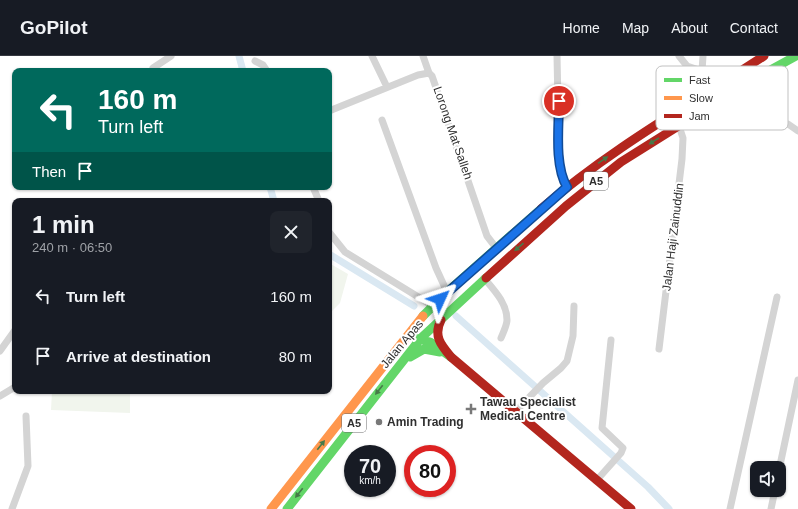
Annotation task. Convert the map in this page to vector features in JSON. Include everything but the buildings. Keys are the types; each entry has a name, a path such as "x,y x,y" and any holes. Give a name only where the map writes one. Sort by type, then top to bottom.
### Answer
{"main road":[{"name":"Jalan Apas","path":"749,66 764,56"},
{"name":"Jalan Apas","path":"778,66 796,56"},
{"name":"Jalan Apas","path":"271,509 399,346 447,292 530,221 567,187 617,151 656,126"},
{"name":"Jalan Apas","path":"287,509 393,372 447,312 602,176 673,130"},
{"path":"530,221 531,227 536,226 557,209 562,206 566,206"},
{"path":"447,312 438,325 436,332 437,340 451,357"},
{"path":"399,346 412,338 422,338 451,357 631,509"},
{"path":"393,372 416,351 426,348 451,357"}],"street":[{"path":"153,68 171,56"},
{"path":"372,56 387,87"},
{"path":"422,56 429,73"},
{"path":"557,56 559,151 563,180 567,187"},
{"path":"679,56 687,66"},
{"path":"702,66 703,56"},
{"path":"255,61 264,65 266,68"},
{"name":"Lorong Mat Salleh","path":"332,110 418,74 429,73 435,79 487,236 497,249"},
{"path":"382,120 436,268 447,292"},
{"path":"788,124 798,131"},
{"name":"Jalan Haji Zainuddin","path":"659,349 682,158 683,138 680,130"},
{"path":"332,236 345,252 433,306"},
{"path":"484,278 499,296 504,306 507,320 501,338"},
{"path":"730,509 777,297"},
{"path":"516,411 543,383 562,368 567,361 573,336 574,306"},
{"path":"0,351 12,334"},
{"path":"596,481 621,453 623,448 602,428 611,340"},
{"path":"781,461 798,380"},
{"path":"0,396 12,389"},
{"path":"12,509 28,466 26,416"},
{"path":"771,509 774,497"}],"shaded area":[{"path":"332,265 348,274 340,303 332,311"},
{"path":"52,394 130,394 130,413 51,410"}],"waterway":[{"path":"239,56 242,68"},
{"path":"271,190 273,198"},
{"path":"332,256 414,306"},
{"path":"456,316 648,487 669,509"}],"traffic: fast":[{"path":"778,66 796,56"},
{"path":"423,316 447,292 541,209"},
{"path":"287,509 421,338 486,278"},
{"path":"415,338 430,342 451,357"},
{"path":"410,357 424,349 440,352"}],"traffic: slow":[{"path":"271,509 423,316"}],"traffic: jam":[{"path":"748,66 764,56"},
{"path":"541,209 594,167 656,125"},
{"path":"486,278 566,206 621,162 672,130"},
{"path":"441,320 438,331 439,340 451,357 631,509"}],"place":[{"name":"Tawau Specialist Medical Centre","path":"471,409"},
{"name":"Amin Trading","path":"379,422"}],"route":[{"path":"440,299 567,187 563,180 558,142 559,101"}]}
